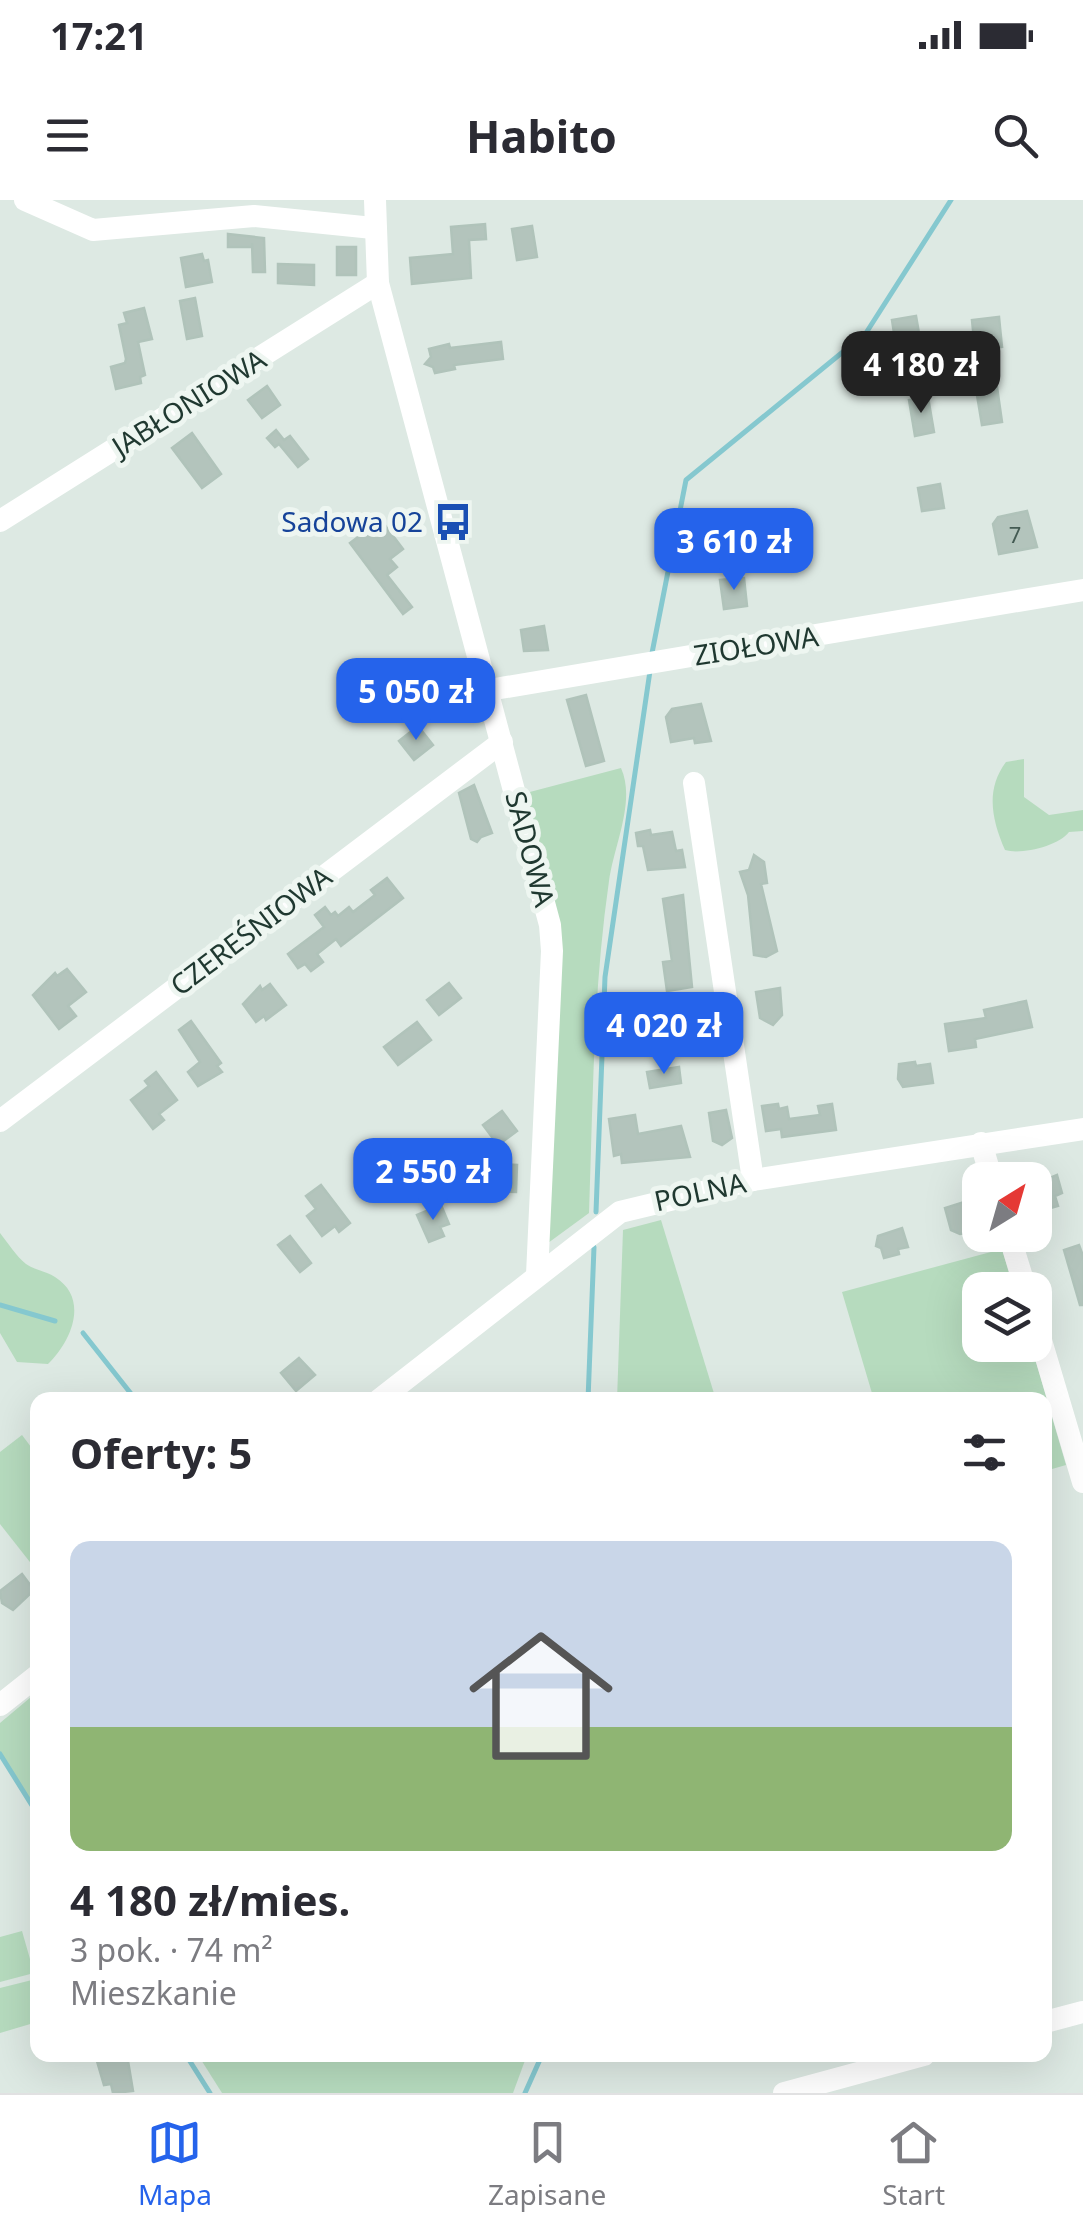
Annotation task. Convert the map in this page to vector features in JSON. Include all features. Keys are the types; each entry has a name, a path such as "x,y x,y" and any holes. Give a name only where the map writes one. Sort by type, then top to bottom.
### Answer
{"street":[{"path":"25,200 94,230 254,216 374,228"},
{"name":"SADOWA","path":"375,200 378,284 550,925 552,951 536,1275"},
{"name":"JABŁONIOWA","path":"0,522 378,284"},
{"name":"ZIOŁOWA","path":"489,690 1083,590"},
{"name":"CZEREŚNIOWA","path":"0,1121 502,742"},
{"path":"694,783 753,1180"},
{"name":"POLNA","path":"389,1392 620,1212 753,1180 1083,1129"},
{"path":"981,1144 986,1162"},
{"path":"1047,1362 1083,1482"},
{"path":"0,1705 30,1681"},
{"path":"1052,2020 1083,2012"},
{"path":"784,2093 898,2062"}],"green space":[{"path":"1024,759 1024,797 1049,815 1083,810 1083,831 1069,832 1039,848 1005,850 994,816 995,783 1006,762"},
{"path":"621,768 625,809 609,881 597,1005 589,1213 548,1243 559,999 526,793"},
{"path":"661,1220 714,1392 617,1392 623,1230"},
{"path":"0,1233 22,1261 55,1277 72,1297 70,1333 48,1364 17,1362 0,1333"},
{"path":"1003,1252 1009,1272 962,1272 962,1362 1036,1362 1045,1392 872,1392 842,1292"},
{"path":"1052,1417 1066,1465 1052,1469"},
{"path":"22,1435 30,1446 30,1562 0,1524 0,1452"},
{"path":"30,1698 30,1804 0,1755 0,1723"},
{"path":"22,1931 30,1974 0,1982 0,1937"},
{"path":"30,1980 30,2024 0,2033 0,1988"},
{"path":"202,2062 524,2062 513,2093 222,2093"}],"building":[{"path":"485,224 486,239 469,240 471,278 412,284 410,258 453,254 451,227"},
{"path":"532,226 537,257 517,260 512,229"},
{"path":"228,234 264,238 265,272 253,272 252,243 252,247 228,247"},
{"path":"337,247 356,247 356,275 337,275"},
{"path":"202,254 204,261 208,260 212,282 186,287 181,258"},
{"path":"278,264 314,265 314,285 278,283"},
{"path":"195,298 202,336 187,339 180,301"},
{"path":"144,308 152,339 138,342 145,375 140,377 141,383 116,389 111,367 125,363 126,359 119,325 127,323 124,313"},
{"path":"916,316 925,368 900,372 892,320"},
{"path":"999,317 1002,347 975,350 972,320"},
{"path":"501,342 503,359 454,365 455,369 435,373 433,367 425,364 431,357 429,349 449,344 450,348"},
{"path":"996,380 1002,422 982,425 975,383"},
{"path":"267,386 280,405 262,418 248,400"},
{"path":"928,397 934,432 915,436 909,400"},
{"path":"276,430 284,440 290,436 308,459 298,467 279,444 275,447 267,438"},
{"path":"192,433 221,474 202,488 172,448"},
{"path":"940,484 944,508 922,511 918,488"},
{"path":"1027,511 1037,547 999,554 993,524 998,517"},
{"path":"381,520 403,549 390,559 397,567 387,575 412,607 403,614 350,543"},
{"path":"744,578 747,606 724,609 720,580"},
{"path":"544,626 548,650 524,651 521,630"},
{"path":"586,695 604,761 586,766 567,700"},
{"path":"701,704 711,741 695,743 694,738 671,742 666,717 672,709"},
{"path":"418,726 433,745 414,760 399,741"},
{"path":"474,785 492,833 477,842 471,839 459,793"},
{"path":"650,830 651,835 672,832 676,851 682,850 685,867 648,870 636,833"},
{"path":"754,855 764,862 767,883 761,884 777,951 766,957 754,955 748,895 740,872 749,870"},
{"path":"387,878 403,898 341,946 336,939 317,954 323,962 311,971 305,964 298,968 288,954 324,927 315,915 325,907 331,915 335,912 338,916 349,907 353,912 375,895 371,890"},
{"path":"683,895 692,987 667,991 663,962 672,961 663,899"},
{"path":"67,969 86,992 68,1006 76,1016 59,1029 33,995 55,973 57,976"},
{"path":"449,983 461,998 439,1015 427,1000"},
{"path":"270,984 286,1005 266,1020 264,1016 256,1022 243,1004 260,986 262,990"},
{"path":"780,988 782,1015 773,1025 760,1018 756,992"},
{"path":"1026,1001 1032,1027 975,1039 976,1047 949,1051 945,1024 986,1018 984,1010"},
{"path":"697,1014 703,1044 679,1049 675,1030 682,1028 679,1018"},
{"path":"191,1021 221,1063 217,1066 222,1072 198,1086 188,1072 200,1062 179,1030"},
{"path":"417,1022 431,1040 398,1065 384,1047"},
{"path":"915,1062 916,1066 930,1064 933,1083 903,1087 898,1079 899,1064"},
{"path":"679,1067 681,1083 650,1088 647,1072"},
{"path":"156,1072 177,1100 159,1114 164,1120 153,1129 131,1100 149,1086 145,1081"},
{"path":"778,1104 779,1109 787,1107 789,1119 820,1115 818,1106 832,1104 836,1130 782,1137 781,1129 766,1131 762,1106"},
{"path":"726,1110 732,1138 722,1145 713,1141 709,1113"},
{"path":"502,1111 517,1131 498,1145 483,1125"},
{"path":"635,1115 638,1134 681,1126 690,1157 622,1163 621,1154 614,1156 609,1119"},
{"path":"496,1164 517,1165 516,1192 491,1191"},
{"path":"1057,1175 1062,1193 1055,1196 1058,1206 1052,1208 1052,1177"},
{"path":"321,1185 350,1223 339,1232 335,1226 322,1236 307,1216 316,1209 306,1196"},
{"path":"962,1203 962,1234 951,1230 945,1208"},
{"path":"441,1205 449,1224 440,1227 444,1236 429,1242 417,1215"},
{"path":"902,1228 908,1247 884,1258 881,1248 876,1246 878,1236"},
{"path":"290,1236 311,1263 300,1272 278,1245"},
{"path":"1079,1245 1083,1256 1083,1305 1064,1250"},
{"path":"299,1358 315,1375 296,1391 281,1373"},
{"path":"22,1574 30,1585 30,1594 13,1610 2,1603 0,1591"},
{"path":"97,2062 128,2062 133,2091 113,2093 111,2084 104,2085"}],"waterway":[{"path":"652,653 686,480 866,333 951,200"},
{"path":"596,1212 605,977 650,671"},
{"path":"588,1392 594,1247"},
{"path":"0,1305 55,1321"},
{"path":"83,1333 130,1392"},
{"path":"0,1754 30,1802"},
{"path":"190,2062 210,2093"},
{"path":"525,2093 539,2062"}],"place":[{"name":"Sadowa 02","path":"453,522"}]}
